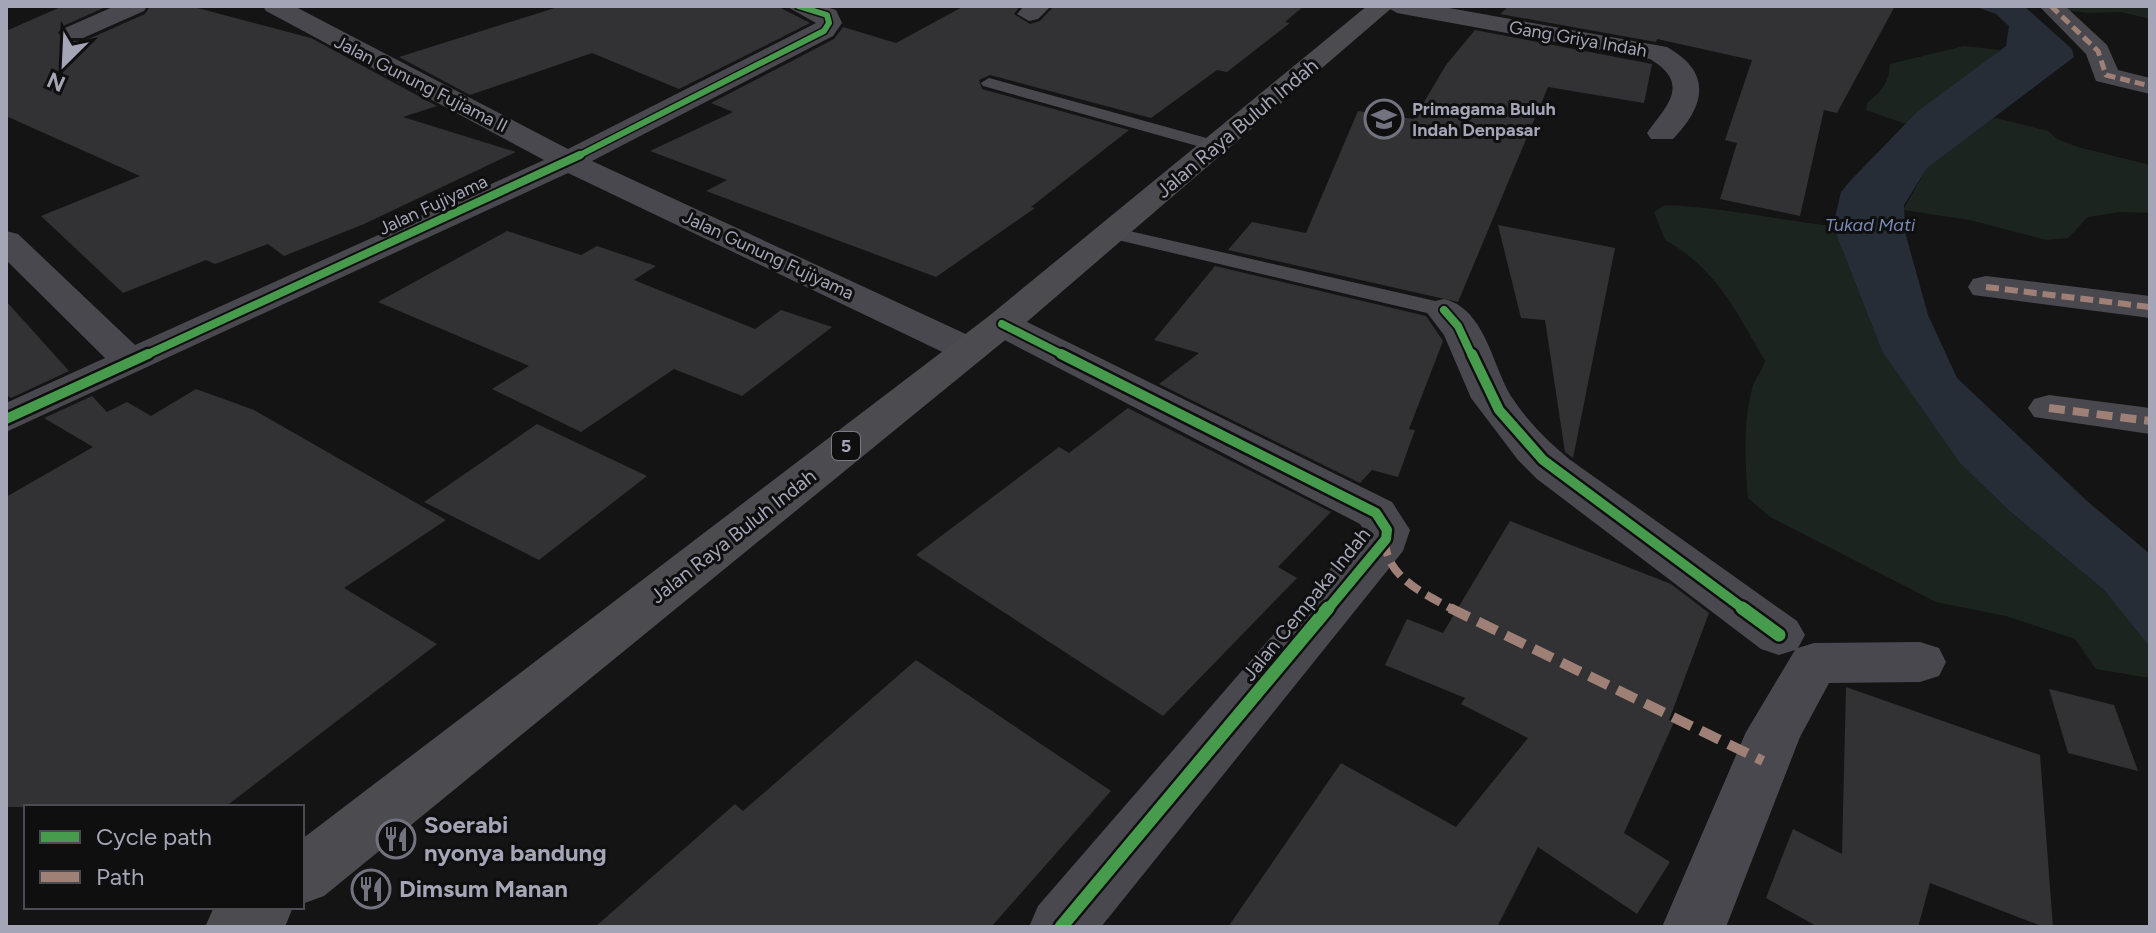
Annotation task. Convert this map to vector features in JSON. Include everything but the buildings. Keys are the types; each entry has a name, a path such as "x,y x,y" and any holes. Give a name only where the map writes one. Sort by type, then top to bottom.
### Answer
{"highway":[{"name":"Jalan Raya Buluh Indah","path":"304,874 985,337 1382,6"},
{"path":"237,927 260,909"}],"street":[{"path":"74,33 135,6"},
{"name":"Jalan Gunung Fujiama II","path":"275,6 568,161"},
{"name":"Jalan Fujiyama","path":"6,419 568,161 824,31 829,23 827,15 798,6"},
{"name":"Gang Griya Indah","path":"1397,6 1658,53 1671,59 1683,67 1686,76 1681,113 1662,133"},
{"path":"2051,6 2098,51 2106,75 2150,86"},
{"name":"Jalan Gunung Fujiyama","path":"568,161 985,337"},
{"path":"6,241 131,362"},
{"path":"1986,287 2150,307"},
{"path":"1444,310 1456,318 1485,385 1520,440 1553,469 1779,635"},
{"name":"Jalan Cempaka Indah","path":"985,337 1376,513 1387,530 1386,539 1061,927"},
{"path":"2049,408 2150,421"},
{"path":"1694,927 1774,732 1814,663 1920,662"}],"lane":[{"path":"989,83 1215,146"},
{"path":"1112,233 1444,310"}],"shaded area":[{"path":"2024,6 2150,6 2150,19 2121,12 2089,13"},
{"path":"1964,46 2000,50 1906,124 1866,110 1867,103 1886,82 1890,64"},
{"path":"1992,117 2048,131 2057,139 2078,147 2150,165 2150,213 2120,212 2088,217 2068,238 2046,240 1970,220 1903,210 1927,168"},
{"path":"1665,205 1833,226 1882,351 2012,513 2104,590 2147,642 2150,647 2150,678 2096,669 2075,639 2006,616 1936,602 1770,517 1748,498 1747,415 1753,385 1765,361 1724,293 1698,264 1665,240 1654,212"}],"water":[{"name":"Tukad Mati","path":"1974,6 2024,6 2072,49 2074,57 1927,168 1904,205 1905,232 1928,315 1957,378 2087,501 2150,554 2150,647 2104,590 2012,513 1960,463 1882,351 1833,226 1841,192 1851,180 1918,111 2006,46 2009,26 1996,14"}],"marked path":[{"path":"2051,6 2098,51 2106,75 2150,86"},
{"path":"1986,287 2150,307"},
{"path":"2049,408 2150,421"},
{"path":"1385,540 1385,553 1393,567 1414,588 1500,635 1763,761"}],"cycle path":[{"path":"6,419 568,161 824,31 829,23 827,15 798,6"},
{"path":"1444,310 1464,335 1492,398 1507,421 1533,450 1553,469 1779,635"},
{"path":"1002,324 1376,513 1387,530 1386,539 1061,927"}],"place":[{"name":"Primagama Buluh Indah Denpasar","path":"1384,119"},
{"name":"Soerabi nyonya bandung","path":"396,839"},
{"name":"Dimsum Manan","path":"371,889"}]}
